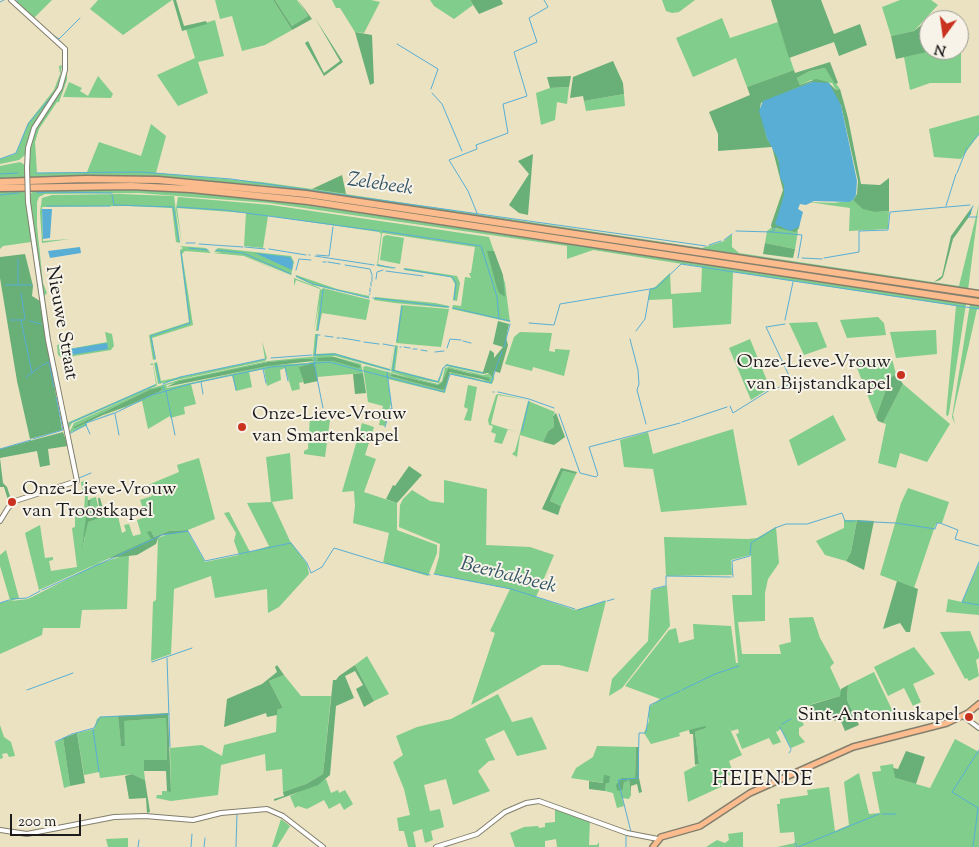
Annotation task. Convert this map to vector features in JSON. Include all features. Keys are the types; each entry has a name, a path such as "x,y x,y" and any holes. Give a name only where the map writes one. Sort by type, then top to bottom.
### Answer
{"highway":[{"path":"0,182 140,180 200,183 306,194 979,294"},
{"path":"0,188 131,186 191,189 290,199 979,302"}],"main road":[{"path":"653,847 658,839 665,835 700,826 754,790 862,744 942,724 963,716 979,704"}],"street":[{"name":"Nieuwe Straat","path":"0,521 15,501 77,481 50,354 28,202 27,168 28,148 34,128 60,88 65,70 65,49 11,0"},
{"path":"963,716 979,728"},
{"path":"436,847 477,834 506,811 526,803 538,801 627,833 658,839"},
{"path":"0,830 27,834 114,817 144,816 193,820 216,814 253,809 274,811 323,847"}],"green space":[{"path":"18,0 52,0 34,18 16,2"},
{"path":"98,0 172,0 123,35 90,9"},
{"path":"173,0 176,0 184,26 206,21 207,24 182,31"},
{"path":"215,0 273,0 292,30 265,45 242,51 232,16 220,19"},
{"path":"273,0 275,0 292,26 308,16 298,0 312,19 292,30"},
{"path":"275,0 297,0 308,16 292,26"},
{"path":"332,0 371,0 380,2 364,33 355,32 340,8 336,8"},
{"path":"430,0 470,0 473,5 454,19 434,6"},
{"path":"470,0 501,0 503,4 479,14"},
{"path":"662,0 695,0 679,12 672,13 666,11"},
{"path":"771,0 821,0 834,34 860,24 867,45 839,56 834,42 789,58"},
{"path":"900,0 931,0 938,5 933,10 919,10 919,26 914,31 891,36 882,7"},
{"path":"315,18 343,62 324,76 305,43 308,41 324,73 340,61"},
{"path":"722,18 730,38 778,22 794,70 747,87 736,58 693,77 676,38"},
{"path":"215,20 224,56 198,62 208,93 178,106 157,75 195,58 186,29"},
{"path":"919,27 919,54 896,59 891,36 914,31"},
{"path":"355,32 372,35 374,83 370,85"},
{"path":"919,54 919,60 961,60 961,83 930,83 910,90 904,57"},
{"path":"613,61 623,83 624,94 584,101 583,96 570,98 573,77"},
{"path":"830,62 838,83 835,84 825,68 810,71 797,78 800,85 816,79 828,82 836,90 840,89 848,118 861,184 880,185 889,178 889,211 876,212 863,209 853,200 857,194 858,181 841,105 812,82 761,103 760,108 767,138 776,153 800,220 799,228 796,232 772,229 771,225 783,190 772,147 718,151 718,134 709,112 750,95 747,87 794,70 795,73"},
{"path":"62,65 58,88 31,130 25,155 19,160 0,164 0,159 15,154 17,151 28,123 54,90 60,74 59,66"},
{"path":"67,66 67,80 59,102 57,102 39,129 35,142 37,173 87,172 99,142 141,156 151,124 166,136 156,173 261,182 312,189 702,248 724,241 732,234 732,247 739,253 959,286 979,204 968,290 270,186 130,176 30,177 30,144 36,128 61,90"},
{"path":"825,68 840,89 836,90 832,83 811,80 800,85 797,78 810,71"},
{"path":"98,76 113,94 111,98 63,97 69,82 82,88 80,91 88,96"},
{"path":"571,76 569,87 550,88 547,77"},
{"path":"569,87 567,104 557,102 555,120 541,125 536,93 550,88"},
{"path":"624,94 625,106 586,111 584,101"},
{"path":"979,115 979,134 961,159 934,157 929,129"},
{"path":"533,154 528,215 519,213 509,205 529,174 518,161"},
{"path":"20,162 25,165 27,177 0,178 0,166"},
{"path":"342,175 346,194 312,189"},
{"path":"36,189 174,191 279,201 966,304 949,413 948,416 946,415 956,306 733,272 731,324 673,328 672,299 648,300 650,289 655,287 670,273 671,294 701,292 702,267 593,250 567,259 567,246 269,203 139,193 45,194 39,197 37,202 37,226 43,283 47,293 44,296 30,207 30,194"},
{"path":"27,190 31,242 3,246 0,249 0,192"},
{"path":"120,194 174,196 180,243 176,242 172,208 128,206 42,207 43,241 70,239 42,243 40,212 42,198 52,195"},
{"path":"178,197 271,205 489,237 505,283 510,322 452,309 453,305 461,306 465,277 471,278 469,273 471,273 475,247 382,233 378,264 395,269 377,266 381,234 379,232 268,216 263,248 244,246 246,213 177,208 182,244 176,209"},
{"path":"853,200 876,212 889,211 888,229 849,231 850,208 808,202 834,203"},
{"path":"972,207 971,214 953,239 943,277 934,282 942,276 951,236"},
{"path":"771,228 798,231 795,249 765,243 767,231"},
{"path":"386,235 404,238 400,264 380,260 383,237"},
{"path":"765,243 795,249 793,258 763,254"},
{"path":"180,246 206,248 211,253 185,251 182,254 193,325 152,338 156,359 153,360 149,335 189,322 180,250 183,248"},
{"path":"218,248 291,256 294,262 291,275 245,256 292,277 244,256 213,253 222,253 214,252"},
{"path":"487,251 494,251 503,275 505,297 499,293 497,288"},
{"path":"25,254 33,286 32,296 40,301 62,430 30,439 17,381 0,278 0,257"},
{"path":"405,268 457,276 460,283 457,301 453,300 455,284 451,277 404,270"},
{"path":"296,275 337,289 369,296 369,298 313,285 296,277"},
{"path":"294,278 320,288 321,290 323,288 370,300 366,320 322,313 318,331 316,331 319,304 314,331 320,289 296,280 294,286"},
{"path":"375,297 449,306 448,308 395,303 374,300"},
{"path":"970,304 979,306 979,309 977,309 953,415 955,424 952,417"},
{"path":"401,305 449,309 441,347 396,343"},
{"path":"878,317 884,323 886,335 847,338 840,320"},
{"path":"498,321 509,324 506,338 508,345 500,373 494,371 492,377 488,373 483,374 483,372 490,350 494,353 494,358 503,347 493,344"},
{"path":"817,322 827,347 804,355 789,323"},
{"path":"936,330 937,354 896,358 890,332"},
{"path":"105,332 112,334 114,346 111,350 62,358 58,355 57,345 62,344 63,350 107,342"},
{"path":"520,332 552,333 549,351 555,352 555,349 570,350 564,376 533,367 532,371 505,364 514,337"},
{"path":"315,334 318,334 316,354 334,353 390,369 394,345 390,371 335,356 313,356"},
{"path":"750,339 770,388 751,400 729,348"},
{"path":"262,341 267,358 265,361 158,384 154,363 157,362 161,381 265,359"},
{"path":"395,345 398,346 395,370 438,381 446,364 483,372 483,374 446,366 444,369 439,383 413,378 438,384 442,381 445,368 449,367 483,375 489,374 491,377 494,370 494,379 492,384 450,374 451,372 486,381 470,373 448,368 442,382 438,385 392,374 390,376 442,390 445,389 449,377 445,393 388,379 391,403 385,426 379,425 383,406 368,402 363,367 366,366 410,378 391,372"},
{"path":"331,356 361,364 363,373 317,377 315,364 300,367 303,382 299,383 300,389 292,391 285,368 280,370 281,380 267,386 264,369 249,372 252,387 236,391 232,375 191,384 196,404 184,407 185,414 170,418 170,416 148,429 142,401 119,410 161,391 149,390 73,427 95,419 69,433 74,423 149,389 179,380 268,361","holes":["312,359 314,361 308,363 272,365 167,388 166,385 268,362"]},
{"path":"334,357 361,367 358,368 333,361 317,361 318,358"},
{"path":"312,359 314,361 268,366 166,387 179,381 268,362"},
{"path":"892,359 896,374 890,378 876,417 854,360"},
{"path":"315,363 318,381 304,384 299,367"},
{"path":"153,364 157,385 156,386 72,423 68,430 67,423 156,384 153,365 150,365"},
{"path":"448,368 489,378 490,381 450,372 445,389 442,390 390,376 392,374 438,385 442,382"},
{"path":"363,373 366,393 355,394 353,374"},
{"path":"896,374 903,384 883,423 878,421 876,417 890,378"},
{"path":"903,384 950,424 927,462 900,453 896,468 878,463 886,424 883,423"},
{"path":"468,385 477,387 471,421 464,420 468,409 464,407"},
{"path":"162,387 161,391 75,428 73,427 149,390"},
{"path":"498,394 527,400 498,395 491,424 508,429 502,444 494,442 496,434 491,432 493,426 489,425 488,420 496,395"},
{"path":"528,401 555,412 553,416 554,427 548,431 543,442 520,435 517,457 512,454 515,451"},
{"path":"556,413 565,437 554,445 543,442 548,431 554,427 553,416"},
{"path":"833,415 846,440 798,466 789,440"},
{"path":"310,417 330,420 325,457 304,454 304,451 308,449"},
{"path":"362,423 374,427 365,455 376,459 364,492 397,503 397,530 437,545 437,553 428,576 383,563 389,533 353,523 354,491 342,492"},
{"path":"733,429 747,505 661,512 653,469 624,467 620,440 648,432 653,454"},
{"path":"63,432 68,446 48,449 50,465 40,467 37,451 0,458 0,449"},
{"path":"290,453 293,499 272,502 290,541 307,564 309,574 279,607 268,613 267,589 215,598 211,576 174,589 171,654 151,661 153,602 156,600 158,538 171,533 188,532 205,562 239,555 234,541 236,533 224,513 229,512 250,552 269,546 247,503 271,502 266,457"},
{"path":"0,458 3,483 7,487 11,499 8,500 4,487 0,487"},
{"path":"199,458 215,519 188,530 169,531 154,537 151,531 152,539 39,590 25,533 40,525 45,558 53,557 53,560 49,561 51,571 77,567 72,528 75,527 75,512 84,512 85,496 83,496 81,482 86,480 88,500 83,548 87,522 117,512 122,533 126,531 124,525 129,524 133,536 141,534 137,520 146,517 140,500 152,496 148,485 179,472 177,465"},
{"path":"409,466 422,475 397,503 386,499 393,485 395,486"},
{"path":"561,468 577,472 576,474 563,471 550,501 561,506 558,515 542,509"},
{"path":"563,471 576,474 561,506 550,501"},
{"path":"444,480 487,489 486,545 530,547 554,555 536,597 575,610 606,601 588,672 559,665 542,665 471,705 495,633 490,631 510,589 434,574 439,557 440,544 399,527 400,505 403,499 412,490 430,501 444,503"},
{"path":"908,488 949,502 942,523 937,523 935,526 914,588 880,575 901,503"},
{"path":"96,497 100,515 88,518 91,500 89,499"},
{"path":"98,498 100,498 105,516 88,522 82,549 88,500 91,500 88,517 91,518 100,515"},
{"path":"844,520 857,520 851,552 846,561 825,555 816,541 844,528"},
{"path":"857,520 874,521 864,570 846,561 851,552"},
{"path":"776,527 779,563 768,579 765,593 765,621 738,622 742,654 781,654 779,645 791,642 789,618 813,617 820,638 834,663 830,667 842,693 840,696 812,704 797,713 804,725 799,728 799,735 805,742 791,748 781,729 776,732 781,742 773,745 769,738 742,749 736,734 739,733 738,729 731,731 727,723 742,755 729,761 734,776 721,774 725,785 688,802 684,772 699,764 695,732 706,728 689,730 679,733 680,736 651,744 644,733 649,721 649,707 660,699 625,686 669,630 676,628 679,643 694,639 693,624 731,626 736,663 738,663 732,595 752,595 751,555 731,560 732,575 666,576 664,537 748,539 757,538"},
{"path":"188,530 188,532 162,535 158,538 156,544 137,555 109,558 151,539 147,532 151,531 154,537 169,531"},
{"path":"6,550 19,598 11,601 28,599 97,564 129,554 127,609 82,610 80,628 43,628 42,635 0,654 0,603 10,600 0,566 0,555"},
{"path":"979,563 979,615 946,612 948,599 962,602"},
{"path":"897,581 918,589 910,632 906,632 900,623 883,629"},
{"path":"667,586 670,626 622,688 609,696 612,679 648,641 651,590"},
{"path":"970,631 979,653 979,658 976,660 979,676 969,681 967,678 965,679 940,632"},
{"path":"914,647 935,674 913,684 921,702 913,706 904,688 888,696 874,667"},
{"path":"367,656 389,694 374,701 355,665"},
{"path":"277,665 284,675 269,681 283,708 277,710 277,715 267,717 266,713 224,727 227,699 262,684 277,672 275,667"},
{"path":"355,665 374,701 364,707 356,689 363,685 355,671 345,676 354,698 336,706 330,775 318,785 274,801 274,799 284,796 283,792 306,784 323,774 333,680 336,680"},
{"path":"874,672 893,712 856,719 847,700 848,685"},
{"path":"284,675 301,696 331,696 323,774 306,784 283,792 282,769 266,771 265,754 221,765 218,795 171,801 156,798 157,795 162,795 162,791 171,791 170,748 202,745 222,756 224,745 276,732 277,710 283,708 269,681"},
{"path":"848,685 847,700 859,725 845,731 840,719 835,721 827,707 824,713 817,713 811,718 807,713 813,710 810,705 840,696 841,689"},
{"path":"498,694 512,722 532,717 547,749 517,756 504,730 485,739 495,760 489,761 478,771 490,791 453,805 446,779 424,785 430,811 440,809 444,827 431,831 433,840 425,843 422,829 413,832 416,847 408,847 404,831 399,831 397,818 410,815 404,789 393,762 403,755 396,736 417,727 451,719"},
{"path":"168,713 171,792 167,791 166,771 144,771 144,760 167,760 166,718 124,721 125,746 121,746 118,716"},
{"path":"118,716 121,745 125,745 123,721 166,718 167,760 144,771 145,780 132,774 100,778 99,772 84,775 77,733 94,729 97,719 100,717"},
{"path":"0,725 4,737 11,742 15,756 9,757 7,753 2,754 3,758 0,759"},
{"path":"705,726 706,728 695,732 699,764 695,765 693,734 690,734 689,730"},
{"path":"77,733 85,783 70,786 63,738"},
{"path":"63,738 70,786 64,788 55,743"},
{"path":"955,739 979,752 979,847 777,847 795,843 794,832 780,833 777,804 780,804 780,799 808,795 807,790 829,787 835,831 849,825 844,782 859,773 869,814 880,813 872,772 881,771 880,766 893,764 895,778 930,788"},
{"path":"597,746 636,747 635,778 621,778 618,782 623,789 624,781 629,780 631,795 629,799 622,798 624,806 617,808 613,793 605,791 606,782 610,776 604,783 571,778 576,768 593,757"},
{"path":"636,747 639,747 639,778 642,792 639,793 637,784 631,786 631,795 629,780 624,782 623,789 620,791 617,790 616,785 621,778 635,778"},
{"path":"906,751 925,757 916,784 895,778 893,768 898,769"},
{"path":"132,774 145,780 150,812 147,813 146,798 129,799 125,776"},
{"path":"604,775 610,776 609,783 606,783 605,791 589,789 589,781 603,783"},
{"path":"326,779 331,793 338,790 339,793 345,790 353,804 344,810 340,803 329,809 324,800 307,809 298,806 295,808 290,796"},
{"path":"555,807 590,820 589,845 597,845 599,842 599,847 557,847 556,839 545,841 545,847 515,847 510,833 524,827 538,826 539,828 545,827 545,823 555,822"},
{"path":"281,819 290,826 277,847 272,847"},
{"path":"743,832 743,847 706,847 717,840 725,843 729,840 728,834"},
{"path":"128,838 128,847 108,847 106,839"}],"water":[{"path":"812,82 829,83 841,105 857,181 856,195 849,202 814,201 806,205 800,204 798,209 803,212 799,227 790,231 775,224 784,195 784,185 780,177 779,161 767,138 759,111 763,101"},
{"path":"42,209 52,209 50,238 43,239"},
{"path":"80,247 81,253 50,258 48,251"},
{"path":"255,253 290,257 293,262 292,270"},
{"path":"107,343 108,349 64,356 64,350"}],"waterway":[{"path":"0,2 4,0"},
{"path":"477,213 468,191 449,160 477,149 476,145 508,133 503,104 527,96 514,52 537,42 529,18 548,7 544,0"},
{"path":"53,35 59,39 80,18"},
{"path":"42,26 51,34"},
{"path":"397,44 438,69 431,89"},
{"path":"432,93 442,104 462,151"},
{"path":"0,159 16,153 28,124 52,96"},
{"path":"969,146 979,134"},
{"path":"957,173 967,148"},
{"name":"Zelebeek","path":"36,173 141,172 231,179 706,246"},
{"path":"0,174 18,173"},
{"path":"946,206 956,174"},
{"path":"49,190 49,192 112,193"},
{"path":"37,193 49,192"},
{"path":"0,195 19,193"},
{"path":"112,195 114,205 173,207 179,241"},
{"name":"Zelebeek","path":"824,258 859,252 859,231 888,230 890,212 970,205"},
{"path":"47,206 110,206"},
{"name":"Zelebeek","path":"973,206 968,217 977,217"},
{"path":"177,207 224,210 379,231"},
{"name":"Zelebeek","path":"736,231 772,232 778,225"},
{"path":"317,255 329,256 333,227"},
{"path":"382,231 481,246 497,297 499,319"},
{"name":"Zelebeek","path":"772,232 802,235 798,258"},
{"name":"Zelebeek","path":"724,240 732,234"},
{"name":"Zelebeek","path":"709,245 721,241"},
{"path":"186,243 195,243"},
{"path":"199,244 243,247"},
{"path":"245,247 265,249"},
{"path":"189,248 208,250"},
{"path":"269,249 306,255"},
{"path":"216,250 243,253 291,274"},
{"path":"155,359 151,336 190,323 181,252"},
{"path":"315,256 374,265"},
{"name":"Zelebeek","path":"802,258 822,259"},
{"path":"18,259 18,284"},
{"path":"296,270 299,259 311,260"},
{"path":"328,262 340,264"},
{"path":"529,323 554,325 560,304 656,288 681,264 979,309"},
{"path":"345,265 370,269 372,275"},
{"path":"377,265 395,268"},
{"path":"404,269 452,277 456,283 454,300"},
{"path":"376,279 377,272 383,270"},
{"path":"386,271 423,276"},
{"path":"296,276 313,284 369,298"},
{"path":"372,276 372,281"},
{"path":"785,320 793,282"},
{"path":"5,285 32,285"},
{"path":"318,330 323,290"},
{"path":"636,331 645,319 650,290"},
{"path":"21,293 25,319"},
{"path":"373,298 449,307"},
{"path":"397,341 402,307"},
{"path":"453,308 510,321"},
{"path":"10,320 24,320"},
{"path":"21,320 32,373"},
{"path":"29,321 41,324"},
{"path":"504,347 510,324"},
{"path":"773,389 793,384 766,327 785,324"},
{"path":"315,356 317,335"},
{"path":"325,336 333,337"},
{"path":"342,338 360,341"},
{"path":"447,348 450,339 461,340"},
{"path":"630,339 638,370 639,384 637,390 646,424"},
{"path":"463,341 471,343"},
{"path":"364,342 379,344"},
{"path":"383,344 394,346"},
{"path":"393,370 396,347"},
{"path":"404,347 410,348"},
{"path":"421,350 427,351"},
{"path":"435,352 444,351"},
{"path":"364,371 444,392 450,374 491,383 502,351"},
{"path":"314,355 335,354 390,370"},
{"path":"271,358 312,355"},
{"path":"163,384 180,377 265,359"},
{"path":"41,366 49,362 54,387"},
{"path":"69,434 86,425 86,423 115,413 152,395 190,384 271,367 329,362 363,371"},
{"path":"314,363 323,408"},
{"path":"156,364 160,383"},
{"path":"392,370 438,382 443,368 447,365 483,373"},
{"path":"26,377 40,367"},
{"path":"285,367 288,381"},
{"path":"263,369 266,383"},
{"path":"385,427 390,409 392,409 387,372"},
{"path":"233,376 236,390"},
{"path":"201,382 203,394"},
{"path":"70,423 155,385"},
{"path":"163,386 164,390"},
{"path":"730,406 733,413 770,390"},
{"path":"166,391 175,435"},
{"path":"498,392 529,399 554,408"},
{"path":"33,439 63,430 56,397"},
{"path":"522,431 529,401"},
{"path":"682,422 727,407"},
{"path":"115,414 119,435"},
{"path":"559,414 580,473 596,477 598,475 589,447 680,423"},
{"path":"86,425 90,434"},
{"path":"0,449 31,440"},
{"path":"71,441 76,464"},
{"path":"76,468 79,478 91,473"},
{"name":"Beerbakbeek","path":"733,577 732,561 750,556 751,543 775,528 786,524 807,524 842,513 845,521 855,521"},
{"name":"Beerbakbeek","path":"858,521 872,522"},
{"name":"Beerbakbeek","path":"874,522 895,523"},
{"name":"Beerbakbeek","path":"896,523 935,529 937,523 940,523 958,530 955,539 979,546"},
{"name":"Beerbakbeek","path":"117,556 162,535 188,531 205,561 291,543 307,563 311,573 322,567 334,548 383,563"},
{"name":"Beerbakbeek","path":"42,590 115,557"},
{"name":"Beerbakbeek","path":"979,562 962,602 979,605"},
{"name":"Beerbakbeek","path":"385,563 430,575"},
{"name":"Beerbakbeek","path":"434,574 511,589 575,609"},
{"name":"Beerbakbeek","path":"666,586 666,576 731,577"},
{"name":"Beerbakbeek","path":"653,589 665,586"},
{"name":"Beerbakbeek","path":"11,599 27,598 40,591"},
{"name":"Beerbakbeek","path":"607,601 614,599"},
{"name":"Beerbakbeek","path":"0,603 9,600"},
{"name":"Beerbakbeek","path":"578,610 605,601"},
{"path":"152,662 192,648"},
{"path":"167,658 170,747"},
{"path":"682,690 715,674 739,666"},
{"path":"27,690 73,673"},
{"path":"646,732 650,705 680,691"},
{"path":"55,742 72,734 94,728 100,717 169,714"},
{"path":"782,724 791,719"},
{"path":"780,727 791,749"},
{"path":"93,729 99,772"},
{"path":"631,832 618,780 638,778 639,733 645,733"},
{"path":"973,847 978,808 952,792 979,750"},
{"path":"236,847 237,814"},
{"path":"798,847 879,814"},
{"path":"882,814 896,814"},
{"path":"191,847 192,834"},
{"path":"626,836 626,847"},
{"path":"204,847 205,838"},
{"path":"138,847 139,840"},
{"path":"795,843 797,847"}],"place":[{"name":"Onze-Lieve-Vrouw van Bijstandkapel","path":"901,375"},
{"name":"Onze-Lieve-Vrouw van Smartenkapel","path":"242,427"},
{"name":"Onze-Lieve-Vrouw van Troostkapel","path":"12,502"},
{"name":"Sint-Antoniuskapel","path":"969,717"}],"district":[{"name":"HEIENDE","path":"763,781"}]}
